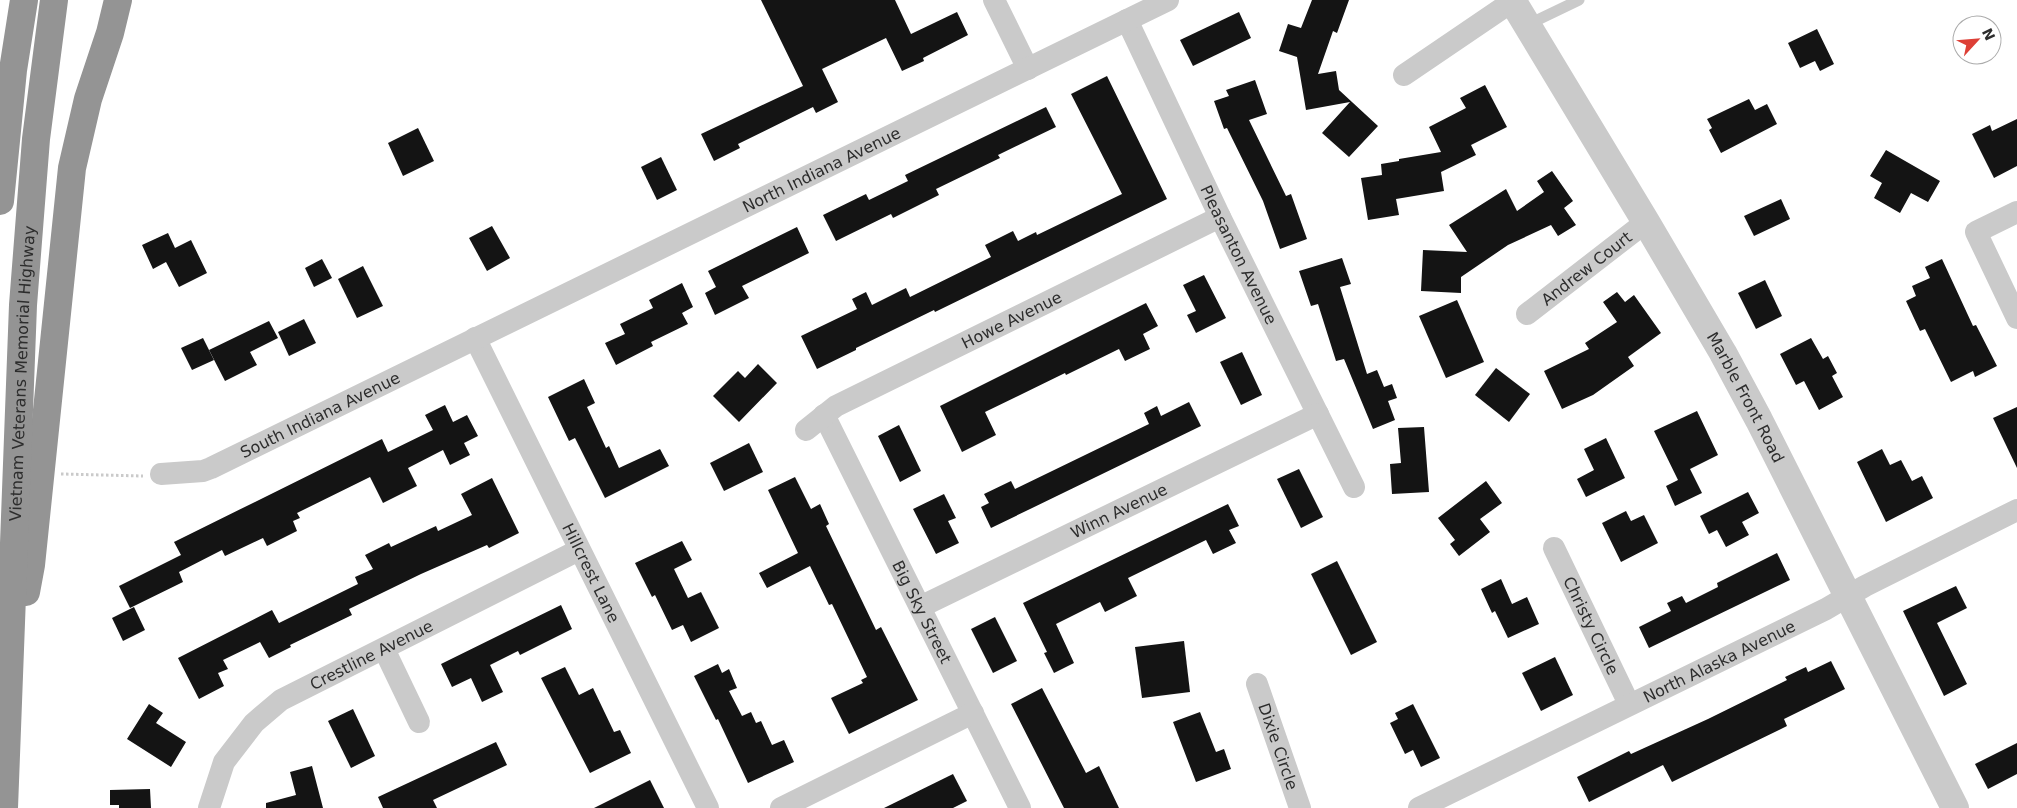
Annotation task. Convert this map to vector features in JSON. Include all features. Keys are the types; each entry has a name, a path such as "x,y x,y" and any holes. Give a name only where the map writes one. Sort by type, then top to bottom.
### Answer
{"highway":[{"path":"0,201 13,70 24,0"},
{"name":"Vietnam Veterans Memorial Highway","path":"4,808 23,305 36,139 54,0"},
{"path":"10,677 31,565 72,168 88,99 110,33 118,0"}],"street":[{"path":"994,0 1028,69"},
{"name":"North Indiana Avenue","path":"475,338 1168,0"},
{"path":"1404,75 1513,1"},
{"name":"Marble Front Road","path":"1513,1 1723,353 1955,808"},
{"name":"Pleasanton Avenue","path":"1127,20 1220,217 1354,487"},
{"path":"2017,212 1976,232 2017,318"},
{"name":"Howe Avenue","path":"806,430 836,406 1220,217"},
{"name":"Andrew Court","path":"1527,314 1646,222"},
{"name":"South Indiana Avenue","path":"161,474 203,472 475,338"},
{"name":"Hillcrest Lane","path":"475,338 708,808"},
{"name":"Winn Avenue","path":"920,607 1318,414"},
{"name":"Big Sky Street","path":"824,415 1020,808"},
{"name":"North Alaska Avenue","path":"1419,808 1826,609 1864,586 2017,510"},
{"name":"Christy Circle","path":"1554,548 1629,704"},
{"name":"Crestline Avenue","path":"209,808 224,762 254,723 281,700 579,550"},
{"path":"384,649 418,722"},
{"name":"Dixie Circle","path":"1257,684 1300,808"},
{"path":"781,808 973,714"}],"lane":[{"path":"1527,25 1579,0"}],"building":[{"path":"761,0 895,0 911,34 957,12 968,35 923,58 924,61 902,71 886,38 822,69 838,102 816,113 813,107 738,144 740,148 714,161 701,134 803,86"},
{"path":"1312,0 1349,0 1337,33 1333,31 1318,74 1336,71 1339,90 1378,126 1349,157 1322,133 1350,102 1306,110 1297,57 1279,51 1288,24 1301,28"},
{"path":"1239,12 1251,38 1193,66 1180,40"},
{"path":"1817,29 1834,64 1820,71 1815,61 1800,68 1788,43"},
{"path":"1107,76 1167,199 935,312 934,310 817,369 801,336 857,309 852,299 866,292 872,305 906,288 910,297 991,257 985,245 1013,231 1018,241 1036,232 1037,235 1122,194 1071,94"},
{"path":"1255,80 1267,114 1249,120 1286,196 1291,194 1307,239 1280,249 1263,201 1227,128 1224,129 1214,101 1229,96 1226,90"},
{"path":"1485,85 1507,127 1471,145 1476,155 1441,172 1444,191 1396,199 1399,215 1368,220 1361,178 1382,175 1381,164 1441,152 1429,127 1466,108 1460,98"},
{"path":"1749,99 1755,110 1767,104 1777,124 1721,153 1709,130 1712,128 1707,119"},
{"path":"1046,107 1056,127 998,155 1000,158 936,189 939,195 893,218 891,214 836,241 823,215 866,194 869,200 908,181 905,175"},
{"path":"2017,119 2017,166 1994,178 1972,134 1990,125 1992,131"},
{"path":"418,128 434,161 403,176 388,143"},
{"path":"1886,150 1940,181 1928,202 1911,193 1900,213 1874,198 1882,183 1870,176"},
{"path":"661,157 677,190 657,200 641,167"},
{"path":"1552,171 1573,201 1564,208 1576,225 1558,236 1551,225 1508,245 1461,277 1461,293 1421,291 1423,250 1467,252 1449,225 1506,189 1517,211 1544,192 1537,181"},
{"path":"1781,199 1790,219 1754,236 1744,216"},
{"path":"492,226 510,258 487,271 469,238"},
{"path":"797,227 809,253 742,286 749,298 715,315 705,293 716,287 708,271"},
{"path":"168,233 175,248 191,240 207,273 179,287 166,262 153,269 142,245"},
{"path":"1342,258 1351,284 1340,287 1367,374 1377,370 1384,387 1392,384 1397,398 1388,401 1395,420 1373,429 1344,359 1336,361 1318,304 1311,306 1299,271"},
{"path":"322,259 332,278 314,287 305,268"},
{"path":"1942,259 1973,326 1976,325 1997,366 1975,377 1973,371 1951,382 1925,329 1920,331 1906,301 1916,296 1912,286 1930,278 1925,267"},
{"path":"363,266 383,306 357,318 338,279"},
{"path":"1204,275 1226,318 1196,333 1187,315 1196,311 1183,285"},
{"path":"1765,280 1782,316 1756,329 1738,293"},
{"path":"682,283 693,307 682,313 688,324 651,342 653,346 616,365 605,343 625,334 620,324 653,308 649,300"},
{"path":"1617,292 1625,302 1634,295 1661,333 1628,357 1634,366 1593,395 1562,409 1544,371 1589,349 1585,343 1617,322 1603,302"},
{"path":"1457,300 1484,362 1446,378 1419,316"},
{"path":"1146,303 1158,326 1143,334 1150,349 1125,361 1119,349 985,412 996,435 962,452 940,406"},
{"path":"304,319 316,343 289,356 278,332"},
{"path":"269,321 278,338 250,352 257,365 225,381 209,350"},
{"path":"203,338 214,360 192,370 181,348"},
{"path":"1811,338 1823,359 1828,356 1837,373 1832,376 1843,397 1819,410 1804,381 1796,385 1780,354"},
{"path":"1242,352 1262,395 1241,405 1220,362"},
{"path":"758,364 777,383 739,422 713,396 738,371 745,378"},
{"path":"1496,368 1530,394 1509,422 1475,395"},
{"path":"584,379 595,403 587,407 606,448 609,446 619,468 660,449 669,466 605,498 575,438 569,441 548,397"},
{"path":"1189,402 1201,426 991,528 981,507 989,503 984,494 1011,481 1015,489 1149,424 1144,413 1157,406 1161,416"},
{"path":"445,405 453,422 467,415 478,436 464,443 470,455 450,465 443,450 408,468 417,486 383,503 370,477 297,513 300,518 293,521 297,531 267,546 263,538 225,556 222,550 179,572 183,582 130,608 119,586 181,555 174,542 382,439 388,452 433,430 425,415"},
{"path":"2017,407 2017,468 1993,418"},
{"path":"1697,411 1718,455 1690,469 1702,493 1675,506 1666,486 1678,480 1654,431"},
{"path":"899,425 921,471 900,482 878,436"},
{"path":"1424,427 1429,492 1392,494 1390,464 1401,463 1398,428"},
{"path":"1606,438 1625,478 1586,497 1577,479 1594,470 1584,449"},
{"path":"749,443 763,472 724,491 710,463"},
{"path":"1882,449 1890,465 1901,460 1912,481 1922,476 1933,498 1886,522 1857,462"},
{"path":"1299,469 1323,517 1301,528 1277,479"},
{"path":"795,477 811,509 820,504 829,524 826,526 876,630 881,627 918,700 849,734 831,698 863,683 861,680 867,677 832,604 829,605 810,566 767,588 759,573 798,553 768,490"},
{"path":"492,478 519,533 489,548 487,545 421,574 349,609 352,615 290,645 291,647 269,658 260,642 223,660 228,669 218,673 224,686 199,699 178,658 272,610 279,623 358,584 355,577 373,569 365,555 389,543 391,547 436,526 438,531 472,515 461,494"},
{"path":"1486,481 1502,503 1480,519 1490,532 1459,556 1450,544 1455,540 1438,518"},
{"path":"1748,492 1759,513 1742,522 1749,535 1726,547 1717,530 1709,534 1700,516"},
{"path":"944,494 956,518 948,521 959,543 936,554 913,509"},
{"path":"1228,504 1239,526 1229,530 1236,543 1213,554 1206,540 1128,578 1137,596 1105,612 1100,602 1056,624 1074,663 1054,673 1044,653 1047,652 1023,603"},
{"path":"1626,511 1631,521 1644,515 1658,543 1621,562 1602,523"},
{"path":"682,541 692,560 674,569 688,598 701,592 719,628 691,642 683,625 672,630 655,595 652,597 635,563"},
{"path":"1777,553 1790,580 1649,648 1639,627 1671,611 1667,603 1682,596 1686,603 1718,587 1717,583"},
{"path":"1337,561 1377,642 1351,655 1311,574"},
{"path":"1501,579 1512,604 1527,597 1539,624 1508,638 1495,611 1492,613 1481,589"},
{"path":"1956,586 1967,608 1937,623 1967,684 1944,696 1903,611"},
{"path":"561,605 572,629 520,655 518,651 490,665 503,692 482,702 471,678 452,687 441,664"},
{"path":"134,607 145,630 123,641 112,618"},
{"path":"995,617 1017,661 993,673 971,629"},
{"path":"1184,641 1190,692 1142,698 1135,647"},
{"path":"1555,657 1573,695 1541,711 1522,673"},
{"path":"1831,661 1845,689 1784,719 1787,726 1672,782 1663,765 1589,802 1577,777 1629,751 1631,754 1708,719 1787,680 1785,677 1806,667 1808,672"},
{"path":"718,664 722,673 729,669 737,688 729,691 742,716 751,712 756,723 761,721 772,745 784,740 794,762 748,783 718,719 716,720 694,676"},
{"path":"565,667 579,695 593,688 614,732 620,730 631,753 590,773 541,678"},
{"path":"1042,688 1086,773 1099,766 1119,808 1064,808 1011,704"},
{"path":"149,704 163,713 156,723 186,742 171,767 127,739"},
{"path":"1413,704 1440,758 1421,767 1413,750 1405,754 1390,723 1398,719 1395,713"},
{"path":"353,709 375,756 351,768 328,721"},
{"path":"1200,712 1216,752 1224,749 1231,769 1196,782 1173,722"},
{"path":"496,742 507,765 433,800 437,808 383,808 378,797"},
{"path":"2017,743 2017,774 1988,789 1975,764"},
{"path":"312,766 323,808 266,808 266,803 296,795 290,772"},
{"path":"953,774 967,801 953,808 884,808"},
{"path":"650,780 664,808 594,808"},
{"path":"150,789 151,808 119,808 119,805 110,805 110,790"}]}
